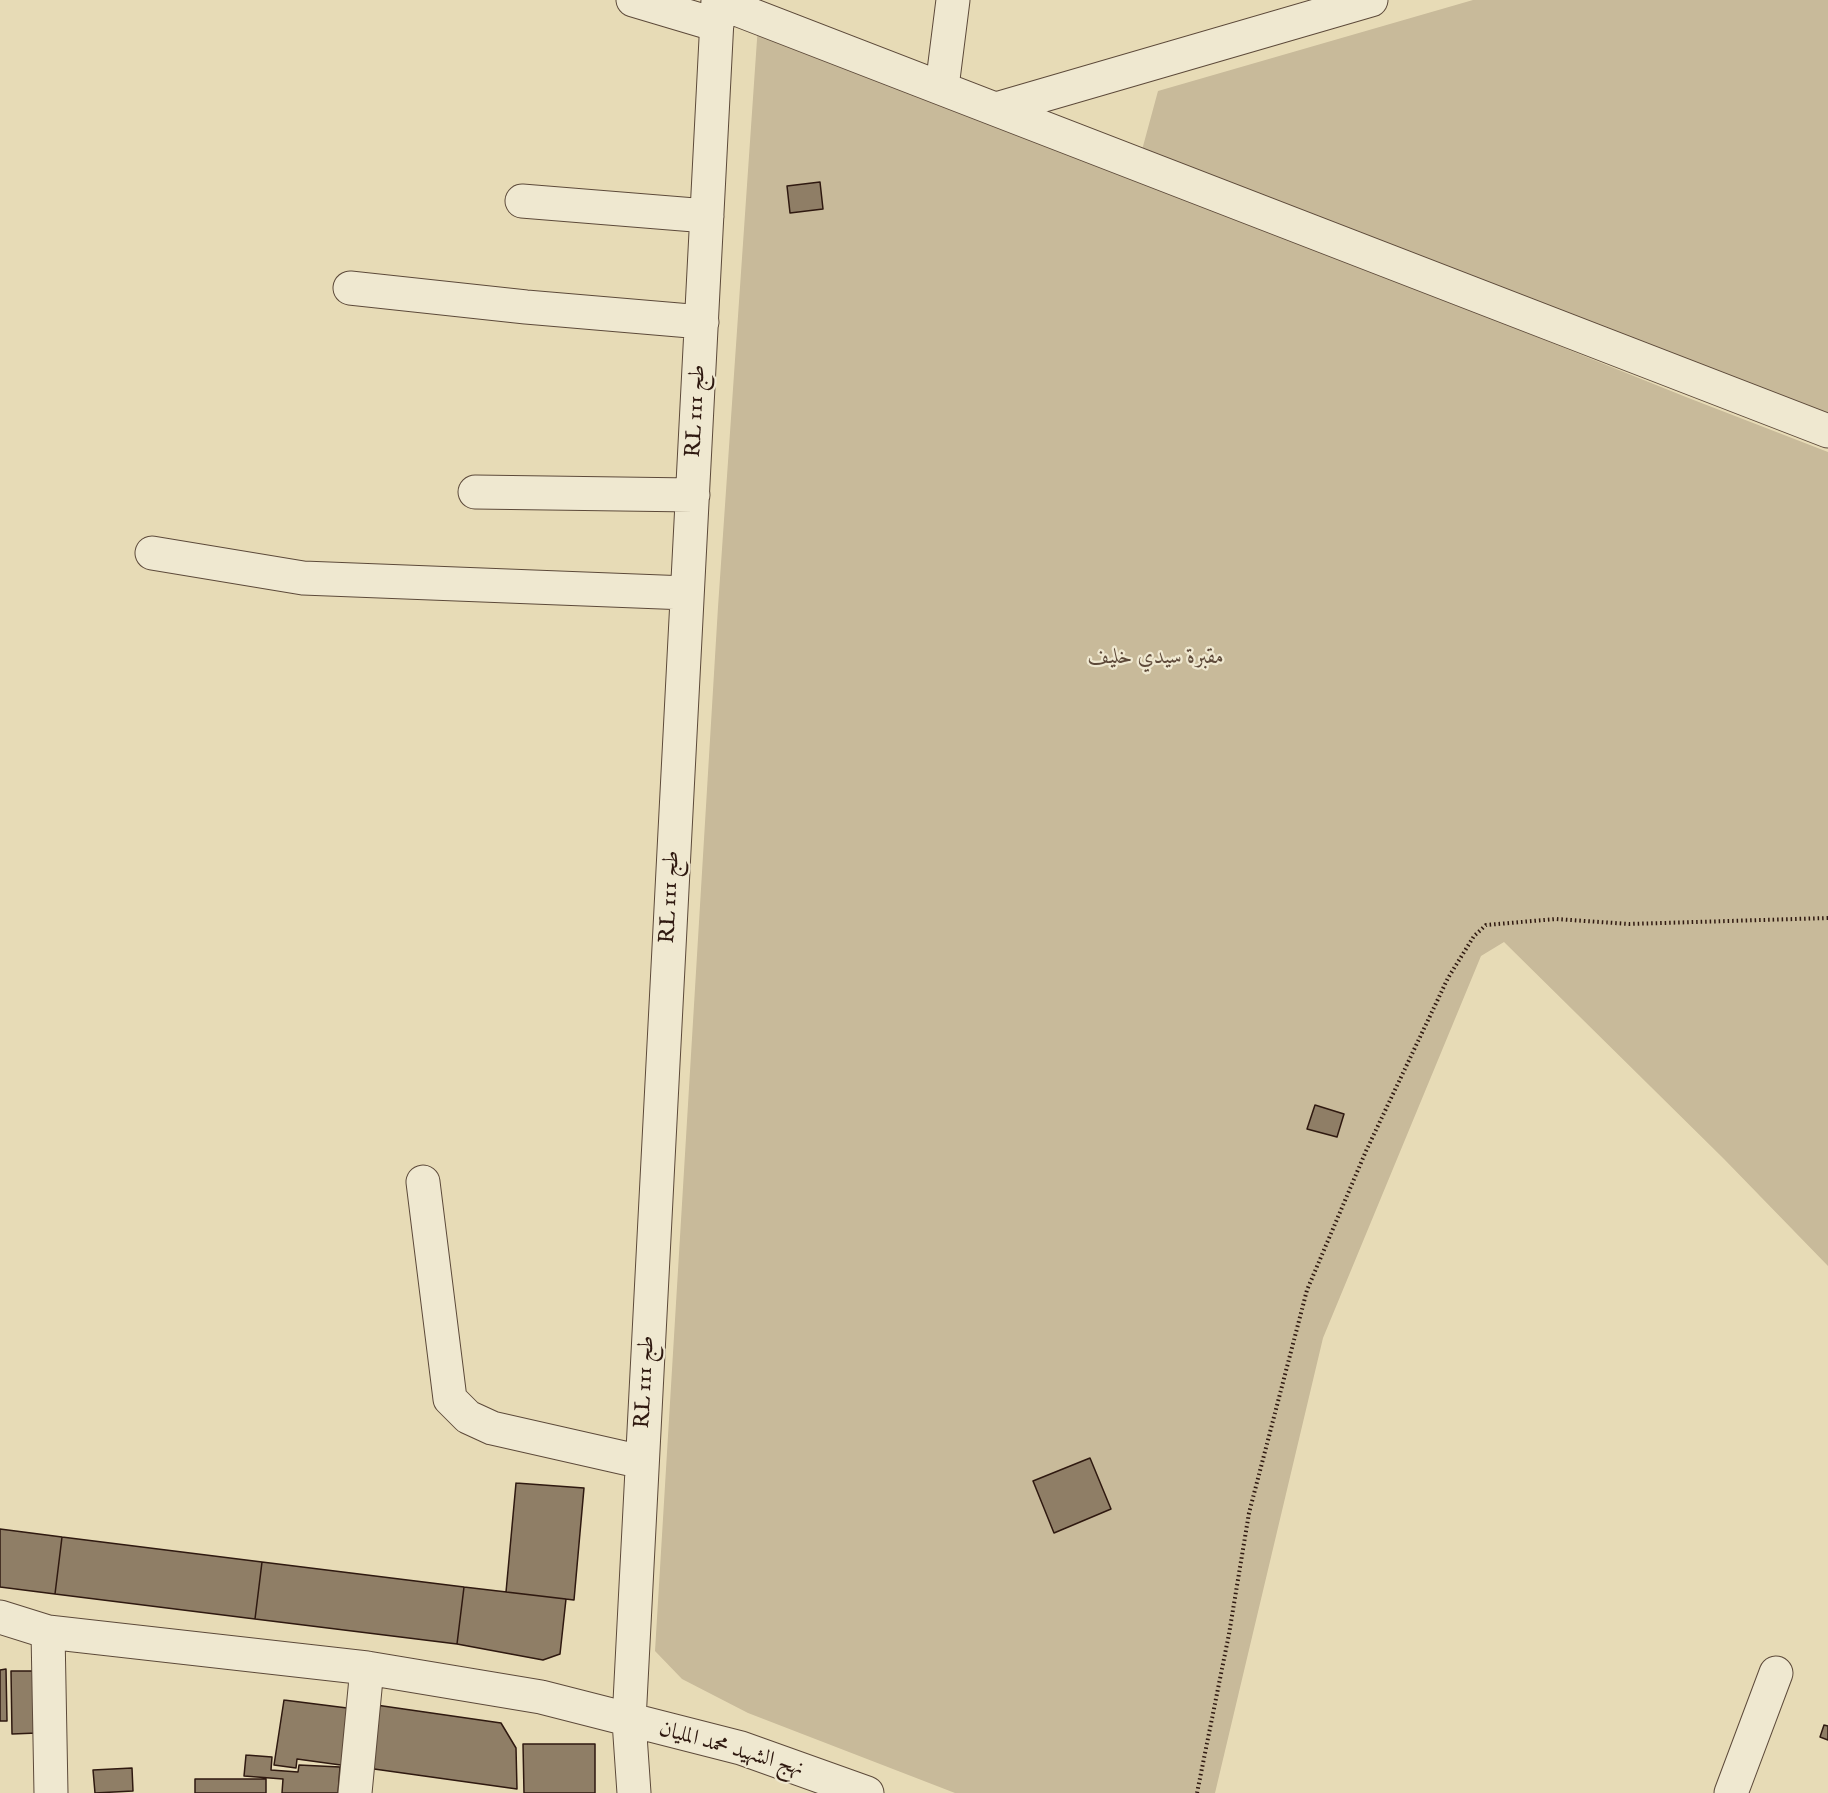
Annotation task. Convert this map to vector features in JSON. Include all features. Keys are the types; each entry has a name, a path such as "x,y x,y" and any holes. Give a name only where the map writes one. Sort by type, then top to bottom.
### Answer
{"street":[{"path":"633,0 718,9 942,87 1828,431"},
{"path":"942,87 953,0"},
{"path":"996,109 1371,0"},
{"name":"RL طج 111","path":"634,1793 629,1720 718,9"},
{"path":"522,201 707,216"},
{"path":"350,288 525,307 702,321"},
{"path":"475,492 693,495"},
{"path":"152,553 303,578 687,593"},
{"path":"423,1182 450,1399 468,1417 492,1428 642,1462"},
{"name":"نهج الشهيد محمد المليان","path":"0,1617 48,1632 367,1668 541,1697 741,1748 867,1793"},
{"path":"48,1632 51,1793"},
{"path":"355,1793 367,1668"},
{"path":"1731,1793 1776,1673"}],"path":[{"path":"1197,1793 1229,1634 1249,1513 1308,1290 1365,1151 1448,978 1474,936 1486,925 1556,919 1629,924 1828,918"}],"green space":[{"path":"1473,0 1828,0 1828,415 1142,150 1158,91"},
{"name":"مقبرة سيدي خليف","path":"758,25 1828,452 1828,1266 1724,1159 1504,942 1481,956 1323,1338 1215,1793 955,1793 748,1713 682,1679 655,1651 718,607"}],"building":[{"path":"820,182 823,209 790,213 787,186"},
{"path":"1315,1105 1344,1114 1337,1137 1307,1129"},
{"path":"1090,1458 1111,1509 1054,1533 1033,1481"},
{"path":"516,1483 584,1488 574,1600 506,1592"},
{"path":"0,1529 62,1537 55,1594 0,1587"},
{"path":"62,1537 262,1562 255,1619 55,1594"},
{"path":"262,1562 464,1587 457,1644 255,1619"},
{"path":"464,1587 566,1599 560,1654 543,1660 457,1644"},
{"path":"6,1669 7,1721 0,1721 0,1670"},
{"path":"11,1671 36,1671 37,1733 12,1734"},
{"path":"284,1700 355,1709 348,1766 297,1759 296,1768 274,1765"},
{"path":"376,1705 501,1723 516,1748 517,1789 367,1768"},
{"path":"1824,1725 1828,1726 1828,1740 1820,1737"},
{"path":"523,1744 595,1744 595,1793 524,1793"},
{"path":"246,1755 272,1757 271,1770 298,1772 299,1765 340,1767 338,1793 282,1793 283,1779 244,1776"},
{"path":"132,1768 133,1791 95,1793 93,1770"},
{"path":"195,1779 266,1779 266,1793 195,1793"}]}
